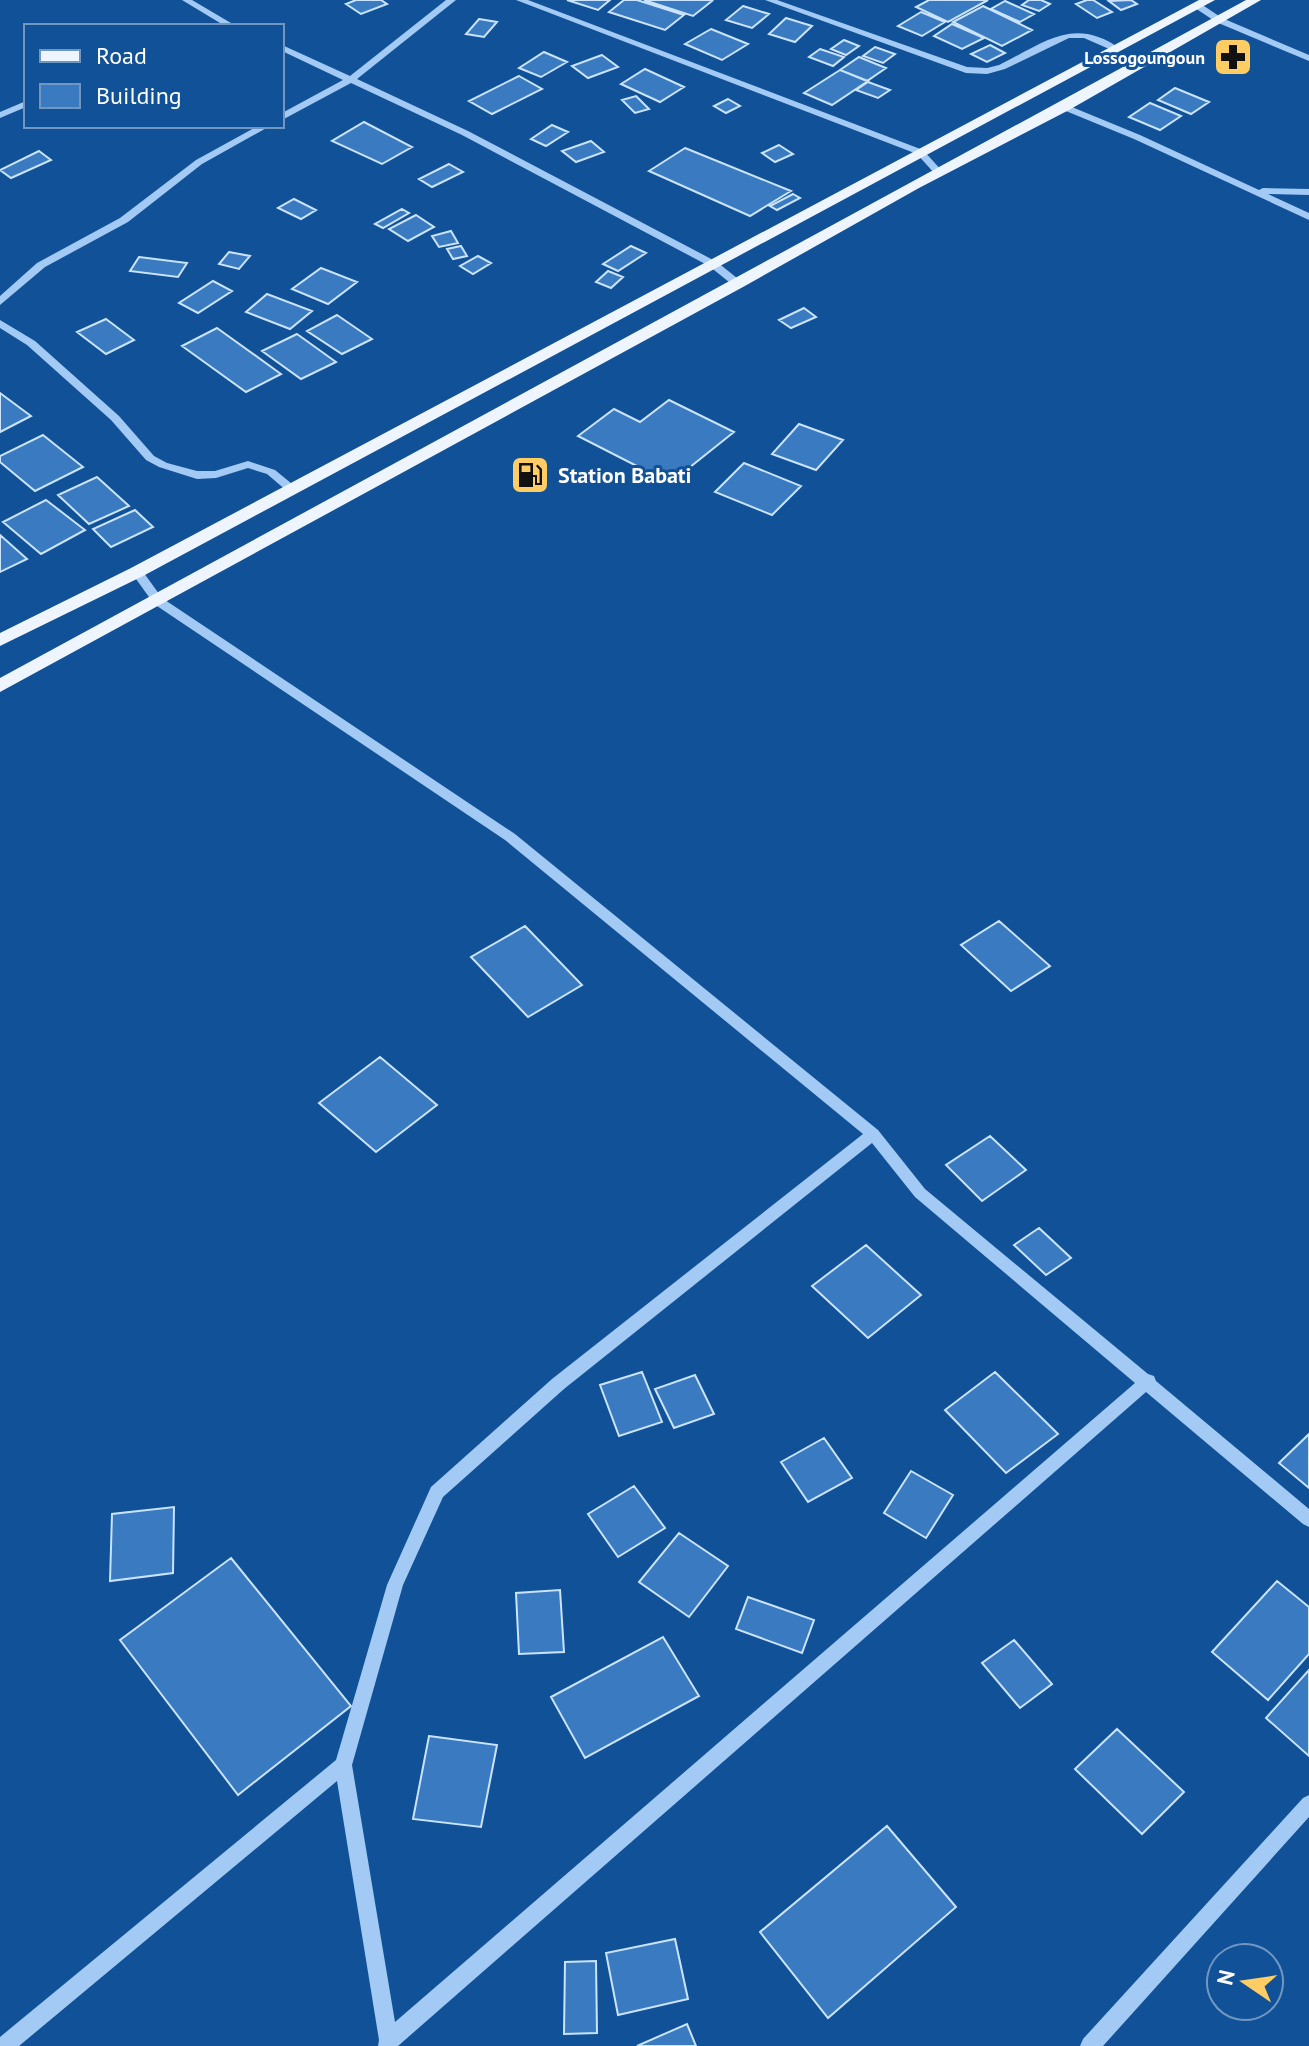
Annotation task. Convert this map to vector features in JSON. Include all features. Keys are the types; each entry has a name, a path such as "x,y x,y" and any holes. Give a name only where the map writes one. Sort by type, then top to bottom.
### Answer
{"main road":[{"path":"0,686 1255,0"},
{"path":"0,640 137,572 1204,3"}],"street":[{"path":"186,0 227,24"},
{"path":"284,116 352,79 452,0"},
{"path":"520,0 920,152 938,172"},
{"path":"769,0 966,70 987,71 1002,67 1067,35 1085,35 1116,49"},
{"path":"1204,3 1219,20 1309,58"},
{"path":"213,24 220,21"},
{"path":"284,49 465,133 713,264 738,284"},
{"path":"0,115 24,105"},
{"path":"1064,107 1259,191 1309,217"},
{"path":"0,302 41,265 124,220 199,162 261,128"},
{"path":"1259,191 1309,192"},
{"path":"0,323 31,343 115,418 150,458 197,475 216,474 248,464 271,472 291,488"},
{"path":"137,572 158,601 510,837 873,1134 920,1193 1309,1519"},
{"path":"389,2043 343,1765 395,1585 437,1492 558,1384 873,1134"},
{"path":"389,2043 1148,1381"},
{"path":"4,2046 343,1765"},
{"path":"1090,2046 1309,1804"}],"building":[{"path":"356,0 381,0 387,4 361,14 346,4"},
{"path":"567,0 610,0 598,10"},
{"path":"624,0 637,0 684,15 665,30 609,12"},
{"path":"644,0 708,0 712,1 693,16"},
{"path":"929,0 988,0 948,22 916,7"},
{"path":"1029,0 1050,4 1039,11 1022,5"},
{"path":"1093,0 1112,12 1097,18 1076,4"},
{"path":"1131,0 1137,4 1121,10 1109,1"},
{"path":"1005,1 1034,14 1020,22 991,9"},
{"path":"743,6 769,14 752,28 726,20"},
{"path":"983,6 1032,30 1002,46 953,22"},
{"path":"921,12 945,22 922,36 898,26"},
{"path":"786,18 812,26 795,42 769,34"},
{"path":"479,19 497,22 484,37 466,34"},
{"path":"952,24 984,38 962,49 934,36"},
{"path":"711,29 748,44 722,60 685,44"},
{"path":"844,40 859,46 846,55 831,49"},
{"path":"990,45 1005,53 987,62 971,54"},
{"path":"875,47 895,54 883,63 863,56"},
{"path":"820,49 844,57 833,66 809,57"},
{"path":"544,52 567,62 541,77 519,68"},
{"path":"602,55 618,67 588,78 572,66"},
{"path":"859,57 886,68 867,81 840,70"},
{"path":"645,69 684,87 660,102 621,84"},
{"path":"840,70 868,81 832,105 804,93"},
{"path":"519,76 542,89 492,114 469,101"},
{"path":"868,82 890,90 878,98 856,90"},
{"path":"1175,88 1209,102 1191,114 1158,100"},
{"path":"636,96 649,109 635,113 622,100"},
{"path":"728,99 740,106 726,113 714,106"},
{"path":"1150,103 1181,116 1160,130 1129,117"},
{"path":"364,122 412,147 382,164 332,141"},
{"path":"552,125 568,132 546,146 531,139"},
{"path":"591,141 604,152 576,162 562,151"},
{"path":"779,145 793,154 775,162 762,153"},
{"path":"685,148 791,191 750,216 649,171"},
{"path":"39,151 51,160 11,178 0,170"},
{"path":"449,164 463,172 432,187 419,179"},
{"path":"793,194 800,198 777,210 770,206"},
{"path":"294,199 316,210 301,219 278,208"},
{"path":"402,209 409,213 383,228 375,224"},
{"path":"416,215 434,227 408,241 389,229"},
{"path":"451,231 458,243 439,247 432,236"},
{"path":"461,246 467,256 453,259 447,249"},
{"path":"631,246 646,253 618,271 603,264"},
{"path":"229,252 250,256 239,269 219,264"},
{"path":"478,256 491,263 473,274 460,266"},
{"path":"139,257 187,263 178,277 130,271"},
{"path":"321,268 357,282 328,304 292,289"},
{"path":"608,271 623,277 611,288 596,282"},
{"path":"213,281 232,291 198,313 179,303"},
{"path":"267,294 312,311 290,329 246,312"},
{"path":"804,308 816,317 791,328 779,320"},
{"path":"337,315 372,339 342,354 307,331"},
{"path":"106,319 134,340 106,354 77,332"},
{"path":"217,328 281,374 246,392 182,346"},
{"path":"297,334 336,362 301,379 262,351"},
{"path":"0,393 31,416 0,432"},
{"path":"669,400 734,432 670,483 578,436 614,409 640,422"},
{"path":"799,424 843,440 816,470 772,454"},
{"path":"43,435 83,467 35,491 0,462 0,456"},
{"path":"744,463 801,486 772,515 715,492"},
{"path":"97,477 129,506 89,524 58,495"},
{"path":"46,500 85,530 41,554 3,522"},
{"path":"135,510 153,527 111,547 93,529"},
{"path":"0,535 27,559 0,572"},
{"path":"999,921 1050,966 1011,991 961,945"},
{"path":"525,926 582,985 528,1017 471,957"},
{"path":"380,1057 437,1105 376,1152 319,1103"},
{"path":"990,1136 1026,1170 982,1201 946,1165"},
{"path":"1039,1228 1071,1258 1046,1275 1014,1245"},
{"path":"866,1245 921,1295 868,1338 812,1286"},
{"path":"642,1372 662,1422 619,1436 600,1385"},
{"path":"995,1372 1058,1434 1006,1473 945,1410"},
{"path":"695,1375 714,1414 674,1428 655,1389"},
{"path":"1309,1434 1309,1488 1279,1463"},
{"path":"824,1438 852,1478 808,1502 781,1462"},
{"path":"911,1471 953,1495 926,1538 884,1513"},
{"path":"634,1486 665,1528 618,1557 588,1514"},
{"path":"174,1507 173,1573 110,1581 112,1514"},
{"path":"679,1533 728,1566 689,1617 639,1582"},
{"path":"231,1558 351,1706 238,1795 120,1640"},
{"path":"1277,1581 1309,1607 1309,1654 1268,1700 1212,1652"},
{"path":"560,1590 564,1652 519,1654 516,1593"},
{"path":"748,1597 814,1620 802,1653 736,1629"},
{"path":"663,1637 699,1696 585,1758 551,1697"},
{"path":"1014,1640 1052,1684 1020,1708 982,1663"},
{"path":"1309,1670 1309,1756 1266,1718"},
{"path":"1117,1729 1184,1792 1142,1834 1075,1769"},
{"path":"429,1736 497,1745 481,1827 413,1819"},
{"path":"887,1826 956,1907 828,2018 760,1932"},
{"path":"675,1939 688,1999 618,2015 606,1953"},
{"path":"596,1961 597,2033 564,2034 565,1962"},
{"path":"687,2024 696,2046 637,2046"}],"place":[{"name":"Lossogoungoun","path":"1233,57"},
{"name":"Station Babati","path":"530,475"}]}
